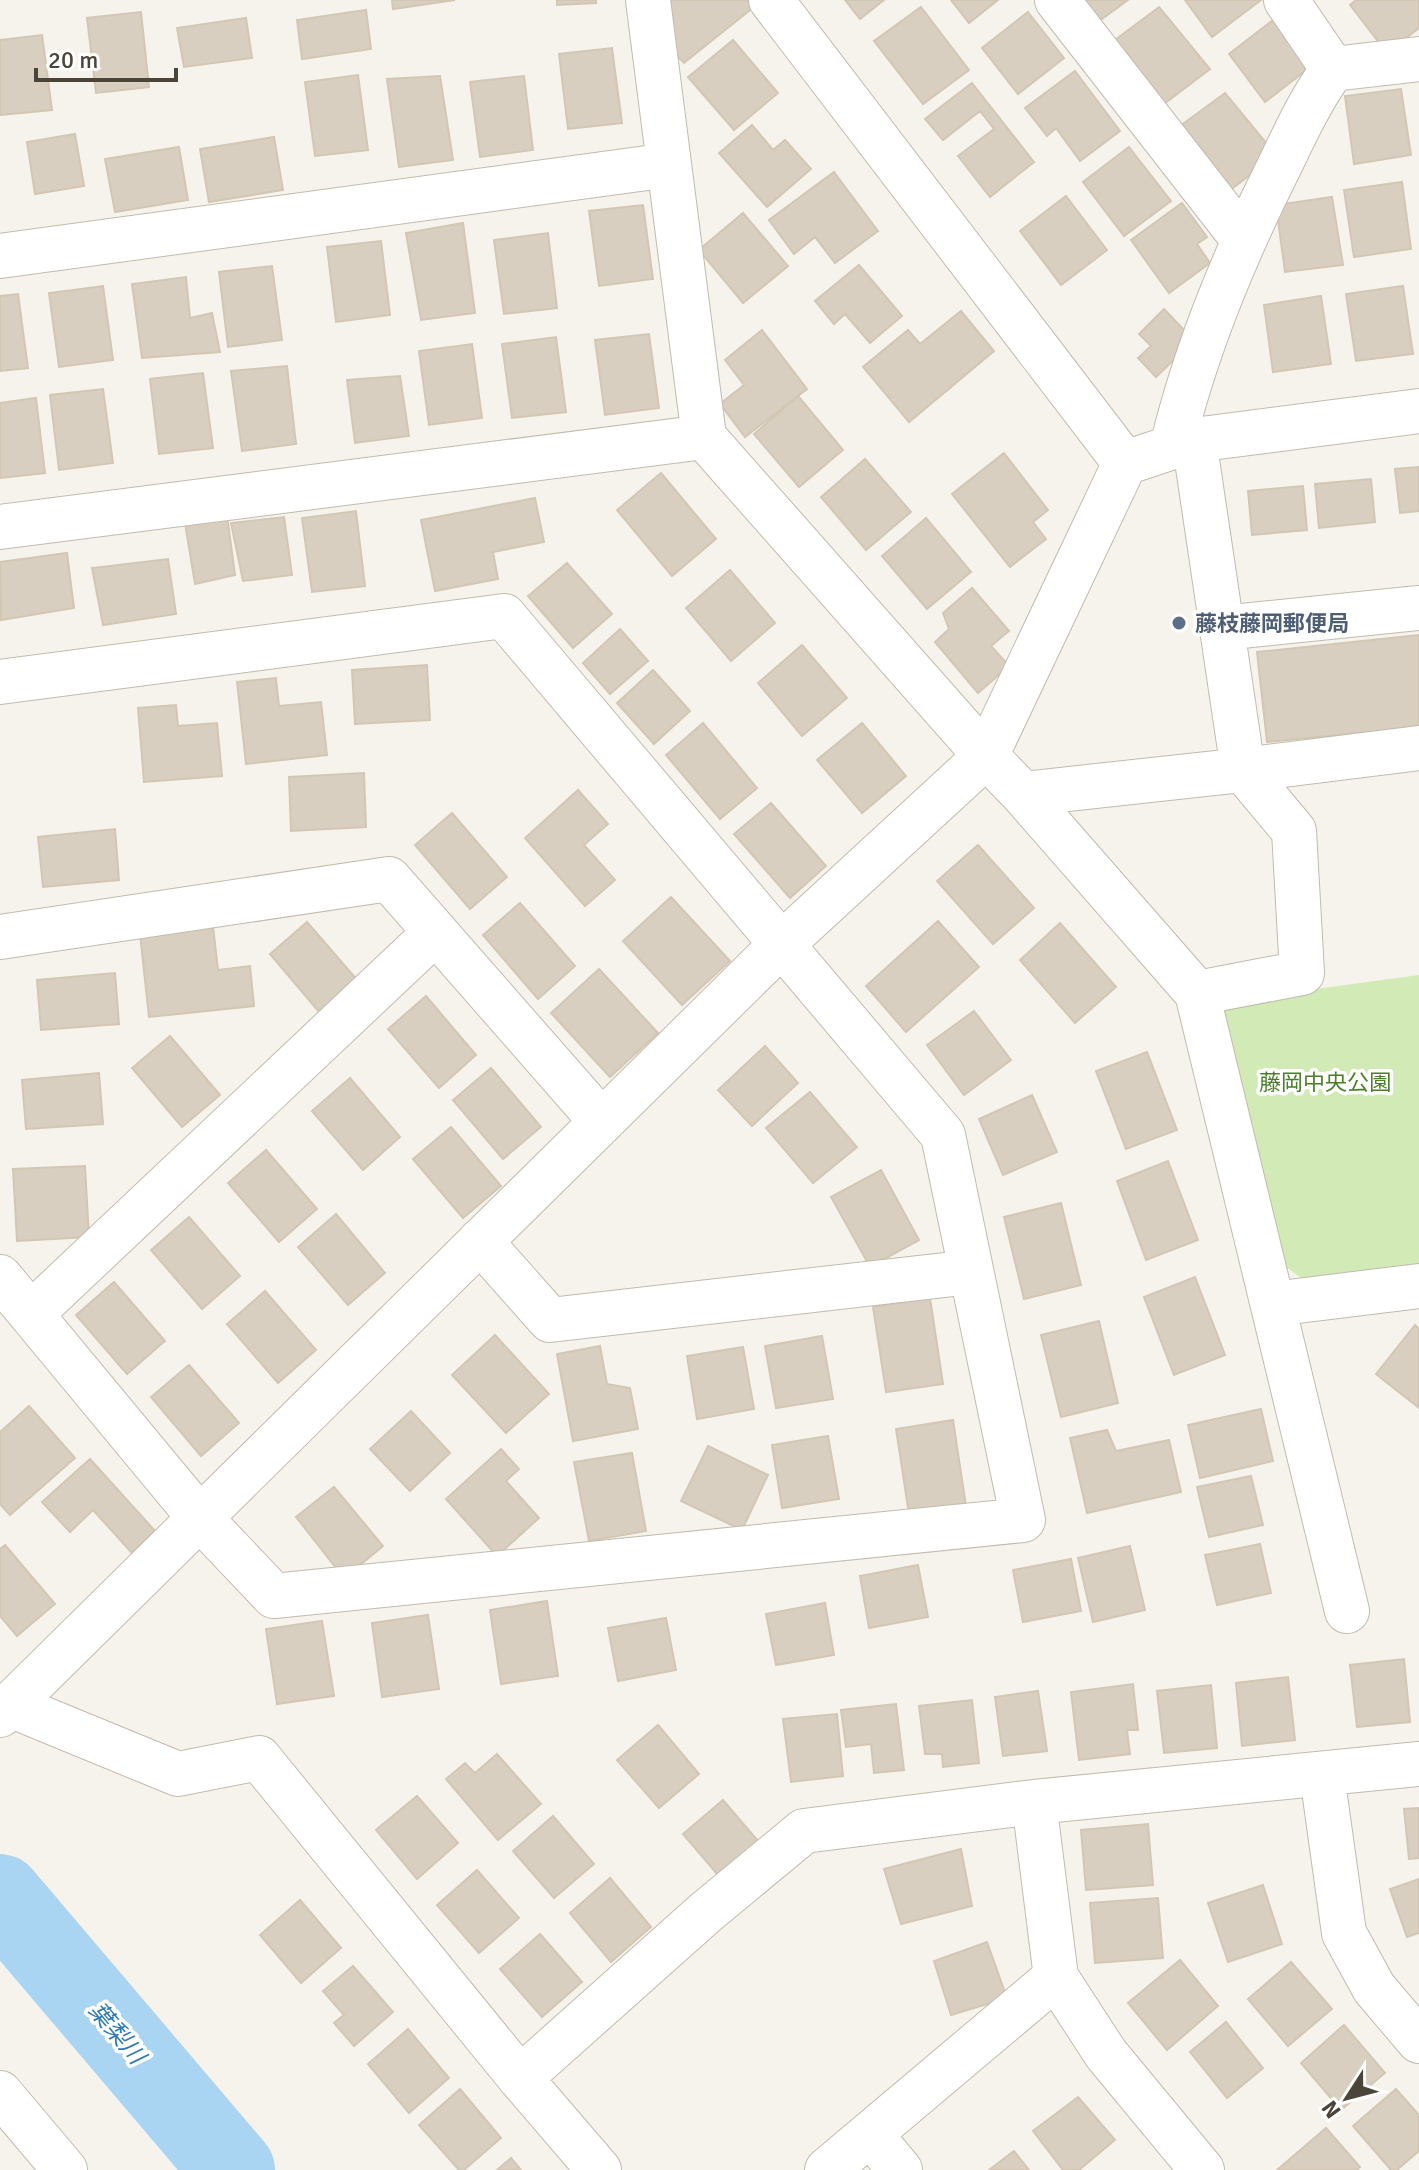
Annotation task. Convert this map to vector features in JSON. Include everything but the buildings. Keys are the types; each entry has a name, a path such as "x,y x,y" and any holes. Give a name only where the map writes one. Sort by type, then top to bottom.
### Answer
{"street":[{"path":"648,0 704,437 1197,993 1347,1611"},
{"path":"771,0 1125,463"},
{"path":"1057,0 1243,239"},
{"path":"1286,0 1333,69"},
{"path":"1197,993 1302,973 1294,831 1243,770 1222,628 1183,444 1186,389 1243,239 1316,92 1333,69 1419,59"},
{"path":"0,256 669,165"},
{"path":"599,2170 259,1758 178,1774 5,1710 783,943 986,756 1125,463 1183,444 1419,411"},
{"path":"0,527 704,437"},
{"path":"1222,628 1419,608"},
{"path":"0,682 504,616 943,1135 1023,1520 274,1596 199,1517 0,1277"},
{"path":"1023,794 1419,748"},
{"path":"0,937 389,879 601,1121"},
{"path":"31,1314 436,932"},
{"path":"480,1241 550,1320 971,1272"},
{"path":"1273,1304 1419,1286"},
{"path":"520,2078 705,1913 804,1831 1034,1802 1419,1764"},
{"path":"1322,1775 1344,1933 1374,1988 1419,2041"},
{"path":"1034,1802 1056,1977 1106,2054 1202,2170"},
{"path":"827,2170 1056,1977"},
{"path":"0,2093 65,2170"},
{"path":"870,2134 900,2170"}],"green space":[{"name":"藤岡中央公園","path":"1419,975 1419,1267 1305,1281 1277,1260 1215,1024 1227,1001"}],"waterway":[{"name":"葉梨川","path":"0,1896 233,2170"}],"place":[{"name":"藤枝藤岡郵便局","path":"1179,623"}]}
